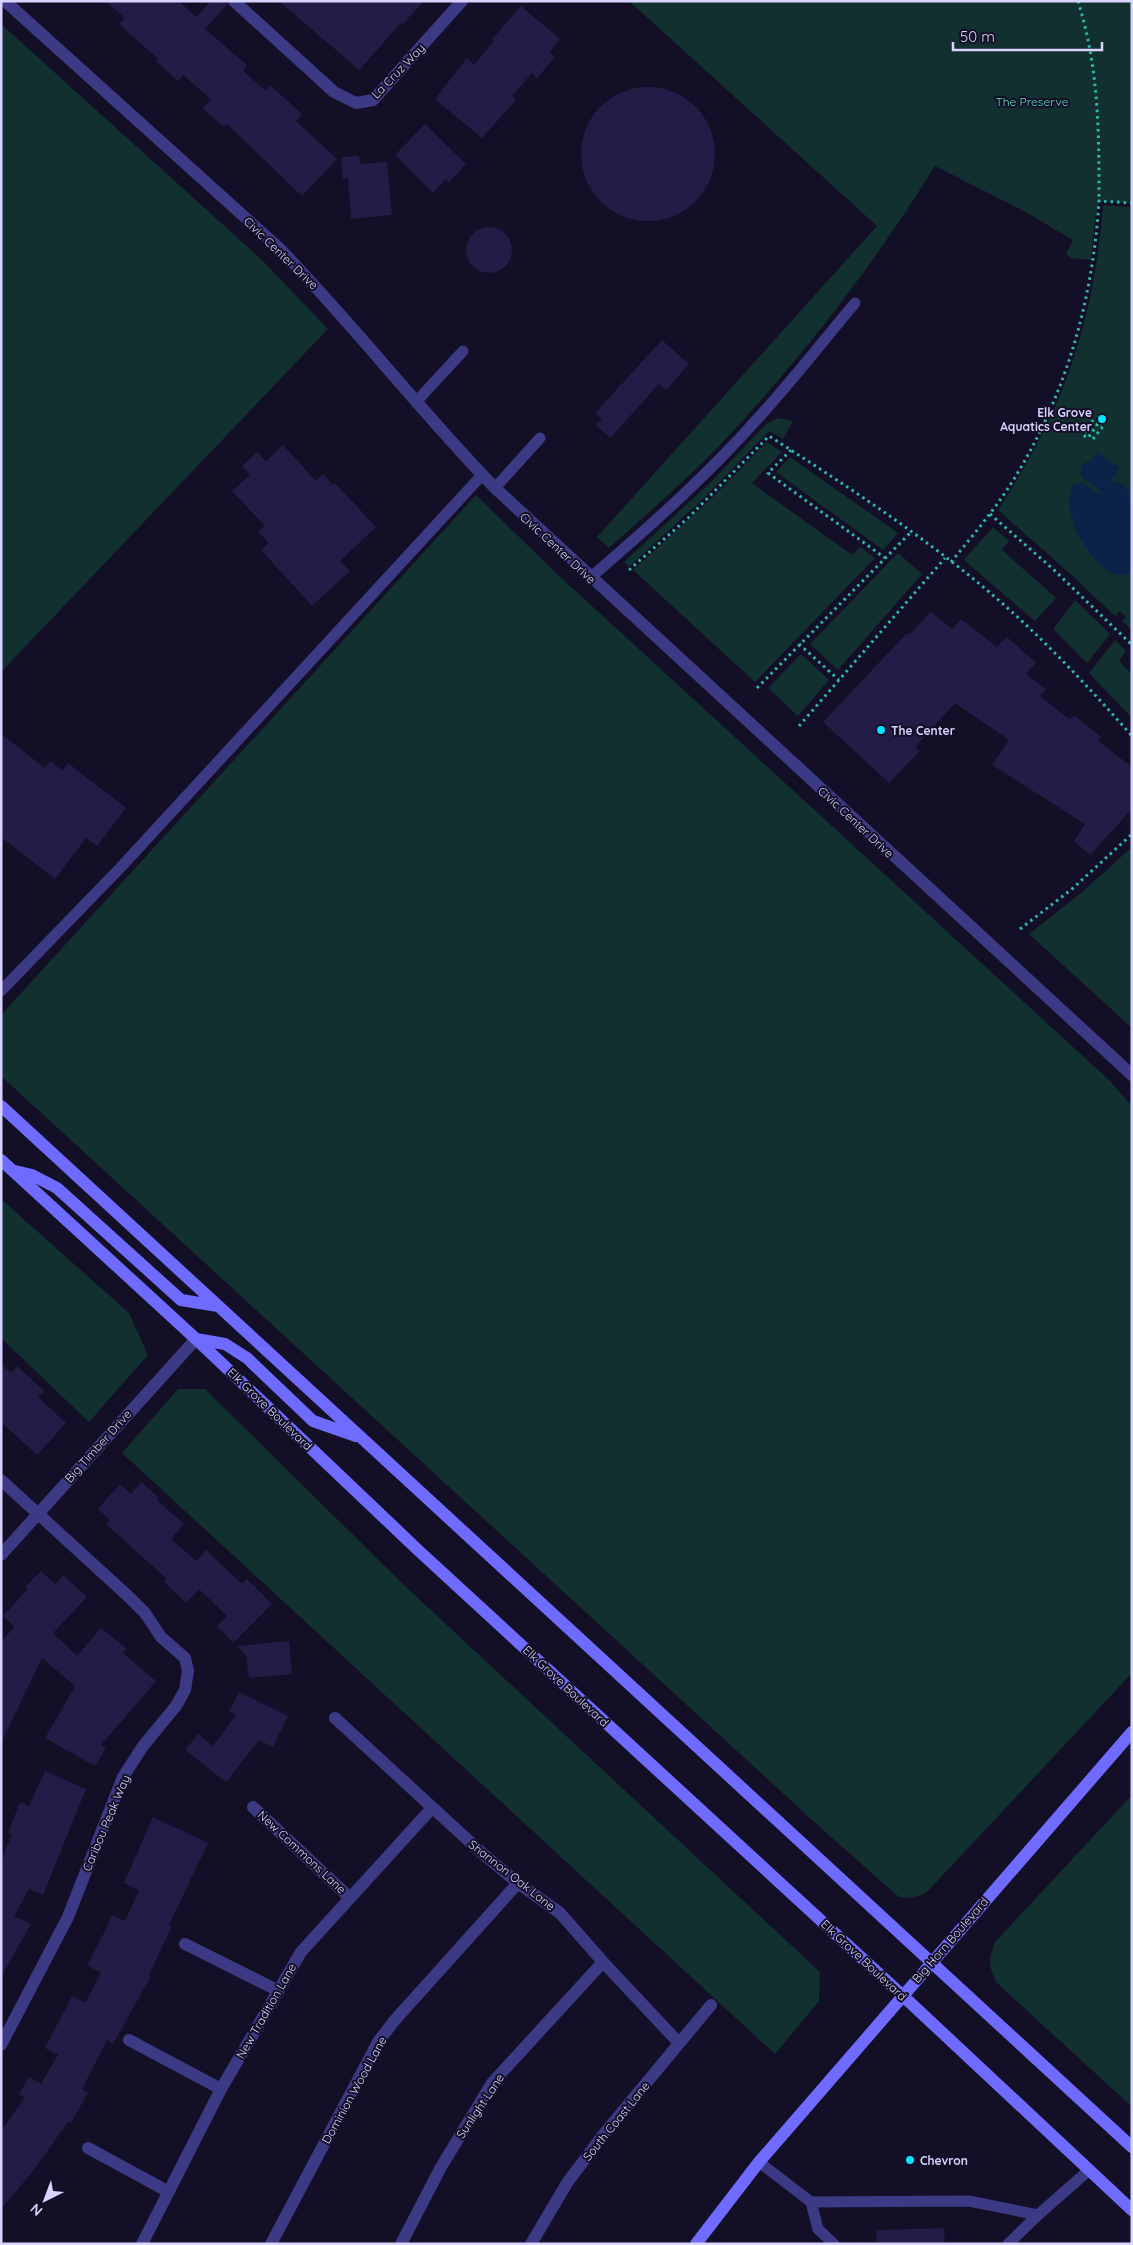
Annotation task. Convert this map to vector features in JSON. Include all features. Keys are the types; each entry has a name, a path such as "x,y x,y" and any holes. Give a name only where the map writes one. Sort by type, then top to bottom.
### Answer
{"main road":[{"path":"1,1106 1132,2147"},
{"name":"Elk Grove Boulevard","path":"1,1160 196,1339 419,1551 902,1995 1088,2171 1132,2210"},
{"path":"13,1170 32,1175 57,1188 181,1300 218,1306"},
{"path":"196,1339 225,1344 247,1358 313,1421 361,1438"},
{"name":"Big Horn Boulevard","path":"696,2244 759,2162 1132,1732"}],"street":[{"name":"Civic Center Drive","path":"5,1 279,248 495,488 590,578 1132,1075"},
{"name":"La Cruz Way","path":"234,1 334,92 356,103 373,100 462,1"},
{"name":"Big Timber Drive","path":"1,1555 196,1339"},
{"name":"Caribou Peak Way","path":"1,1480 140,1608 161,1637 185,1658 188,1671 185,1690 176,1706 143,1746 124,1777 68,1917 1,2045"},
{"name":"Shannon Oak Lane","path":"335,1718 432,1808 518,1883 560,1913 679,2043"},
{"name":"New Commons Lane","path":"253,1807 350,1898"},
{"name":"New Tradition Lane","path":"142,2244 221,2089 300,1952 432,1808"},
{"name":"Dominion Wood Lane","path":"271,2244 378,2042 394,2020 518,1883"},
{"path":"185,1944 277,1990"},
{"name":"Sunlight Lane","path":"401,2244 441,2167 492,2084 603,1962"},
{"name":"South Coast Lane","path":"531,2244 572,2176 603,2135 710,2005"},
{"path":"128,2040 221,2089"},
{"path":"88,2148 169,2192"}],"lane":[{"path":"590,578 711,468 760,416 855,303"},
{"path":"416,402 463,351"},
{"path":"495,488 540,438"},
{"path":"1,991 121,867 482,475"},
{"path":"759,2162 811,2202 818,2229 834,2244"},
{"path":"1008,2244 1088,2171"},
{"path":"811,2202 969,2201 1038,2215"}],"path":[{"path":"951,562 990,514 1036,439 1058,392 1072,353 1090,284 1096,248 1099,202 1099,120 1096,84 1078,1"},
{"path":"1099,202 1132,203"},
{"path":"1093,420 1083,435 1088,438 1099,422 1104,425 1093,439"},
{"path":"629,570 714,492 769,436 854,491 951,562 988,592 1031,630 1076,675 1132,736"},
{"path":"791,450 768,473 885,558"},
{"path":"990,514 1066,581 1132,645"},
{"path":"757,688 911,532"},
{"path":"799,726 945,558"},
{"path":"799,644 839,680"},
{"path":"1020,929 1072,889 1132,834"}],"green space":[{"name":"The Preserve","path":"629,1 1132,1 1132,203 1099,202 1095,218 1091,260 1071,258 1066,254 1073,240 1020,209 935,166 859,279 774,386 712,453 609,548 597,537 877,226"},
{"path":"1,24 262,260 328,329 1,672"},
{"name":"Elk Grove Aquatics Center","path":"1103,205 1132,207 1132,630 1122,621 1126,617 1120,611 1115,616 998,510 1021,474 1041,437 1072,365 1092,288 1099,248"},
{"path":"777,418 793,421 783,439 769,431 702,500 629,567 624,562 712,481 765,425"},
{"path":"767,442 782,452 752,483 852,555 860,547 875,558 755,682 633,570 709,501"},
{"path":"790,457 898,533 883,550 776,472"},
{"path":"476,495 556,573 1108,1079 1132,1106 1132,1673 926,1893 912,1898 899,1897 822,1829 1,1076 1,1015"},
{"path":"993,527 1009,541 1002,550 1056,598 1035,621 964,560"},
{"path":"898,553 922,574 838,670 810,644"},
{"path":"1075,600 1110,634 1087,663 1053,629"},
{"path":"1115,640 1126,651 1119,661 1132,674 1132,718 1089,673"},
{"path":"801,654 829,680 798,716 768,688"},
{"path":"1132,847 1132,1028 1029,934 1081,893"},
{"path":"1,1199 129,1313 148,1355 89,1422 1,1338"},
{"path":"178,1389 205,1389 406,1587 820,1972 819,2001 775,2054 122,1453"},
{"path":"1132,1795 1132,2107 997,1983 990,1962 996,1941"}],"water":[{"path":"1098,452 1120,468 1111,481 1124,485 1130,495 1132,572 1120,575 1107,570 1095,560 1075,528 1070,512 1069,496 1074,485 1082,483 1099,494 1101,491 1083,478 1080,472 1083,464 1092,460"}],"building":[{"path":"105,1 179,1 196,17 211,1 226,1 227,5 205,29 247,65 243,71 265,90 270,85 302,114 296,121 337,159 302,196 227,124 224,127 203,109 211,99 183,75 178,81 156,61 158,59 119,24 125,18"},
{"path":"279,1 424,1 403,24 401,23 359,70"},
{"path":"521,6 560,39 550,52 555,57 537,78 532,73 512,96 516,100 482,138 435,99 467,58 474,65 494,41 492,39"},
{"path":"648,87 674,92 685,98 695,107 704,117 710,128 715,154 710,180 704,191 695,201 685,210 674,216 648,221 622,216 611,210 601,201 592,191 586,180 581,154 586,128 592,117 601,107 611,98 622,92"},
{"path":"425,124 466,164 449,182 446,179 433,193 395,155"},
{"path":"359,156 360,164 387,162 392,215 351,219 348,178 343,179 341,157"},
{"path":"489,227 502,231 508,237 512,250 508,263 502,269 489,273 476,269 470,263 466,250 470,237 476,231"},
{"path":"662,340 689,364 666,390 659,384 610,438 596,425 602,419 595,413"},
{"path":"283,445 316,481 323,474 333,485 335,483 376,527 340,561 350,571 312,606 261,550 269,543 258,532 265,526 232,491 250,475 242,466 257,452 266,461"},
{"name":"The Center","path":"931,612 952,629 961,619 997,647 1007,637 1036,663 1026,674 1046,689 1040,696 1070,720 1074,715 1101,737 1098,741 1132,767 1132,809 1090,855 1074,841 1085,824 992,765 1009,740 955,703 915,747 920,751 889,783 823,722 907,633 910,634"},
{"path":"1,734 45,768 50,761 62,770 68,763 126,808 97,846 86,838 55,879 1,837"},
{"path":"1,1364 11,1373 17,1366 44,1391 38,1397 66,1423 37,1455 1,1422"},
{"path":"141,1482 159,1498 157,1500 184,1524 171,1539 196,1561 206,1550 242,1584 247,1579 272,1604 233,1643 217,1626 227,1616 199,1589 186,1603 164,1582 167,1579 106,1524 110,1520 98,1509 120,1484 131,1494"},
{"path":"41,1571 55,1584 63,1575 87,1597 53,1633 77,1656 101,1628 127,1649 123,1653 156,1681 101,1745 106,1748 95,1766 45,1738 75,1686 42,1658 1,1743 1,1641 15,1627 3,1616 28,1589 25,1587"},
{"path":"289,1641 292,1674 249,1678 246,1656 237,1646"},
{"path":"239,1692 288,1716 273,1747 259,1740 226,1782 185,1750 198,1734 213,1746 236,1715 229,1712"},
{"path":"45,1771 86,1789 43,1895 29,1889 14,1916 31,1924 1,1977 1,1861 12,1834 8,1833 20,1802 29,1806"},
{"path":"153,1817 208,1843 169,1925 172,1926 149,1975 151,1976 113,2044 107,2040 82,2089 88,2093 71,2123 68,2122 33,2171 1,2209 1,2131 25,2097 19,2094 29,2077 41,2084 58,2055 45,2048 72,1996 85,2003 101,1973 87,1965 112,1915 125,1921 139,1890 124,1883"},
{"path":"944,2228 945,2244 877,2244 876,2230"}],"place":[{"name":"Elk Grove Aquatics Center","path":"1102,419"},
{"name":"The Center","path":"881,730"},
{"name":"Chevron","path":"910,2160"}]}
